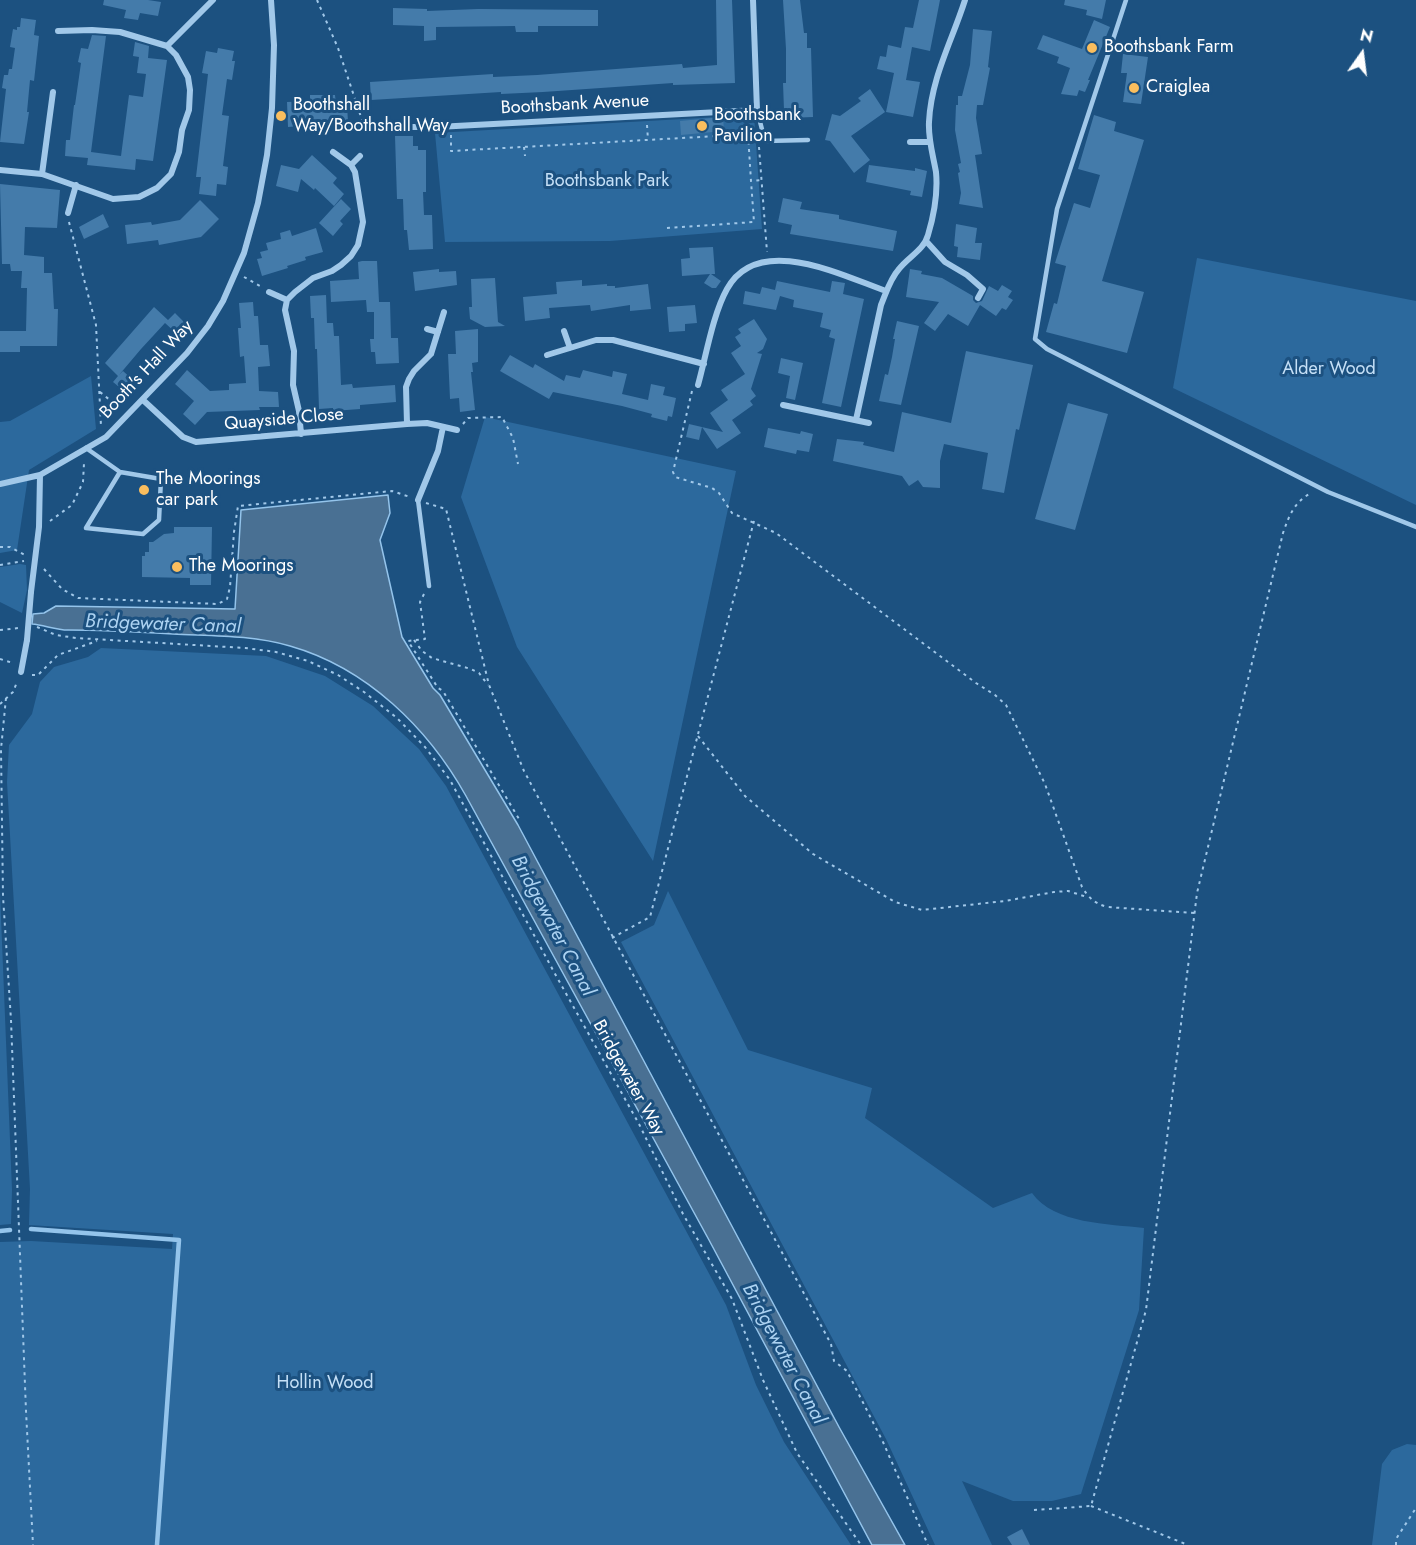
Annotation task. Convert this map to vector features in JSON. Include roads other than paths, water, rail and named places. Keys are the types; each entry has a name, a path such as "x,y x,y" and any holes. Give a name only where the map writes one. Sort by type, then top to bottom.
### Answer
{"street":[{"path":"167,46 213,0"},
{"name":"Booth's Hall Way","path":"0,484 40,475 102,439 143,400 187,353 208,326 244,253 258,203 267,155 272,108 274,45 271,0"},
{"path":"753,0 757,110"},
{"path":"856,420 886,291 894,275 926,241 932,223 937,189 929,124 934,86 965,0"},
{"path":"0,170 42,174 113,199 139,197 157,188 171,174 189,110 190,90 188,77 182,64 167,46 120,32 58,31"},
{"path":"42,174 52,92"},
{"name":"Boothsbank Avenue","path":"394,127 450,127 757,110"},
{"path":"910,142 930,142"},
{"path":"301,434 299,411 293,393 294,351 285,310 287,300 313,278 332,272 351,256 358,245 363,222 355,172 351,165 333,152"},
{"path":"351,165 360,156"},
{"path":"68,213 76,185"},
{"path":"926,241 945,262 967,275 983,289 978,298"},
{"path":"698,385 728,286 751,266 767,261 801,262 886,291"},
{"path":"268,292 287,300"},
{"path":"407,424 406,387 414,371 431,354 444,312"},
{"path":"427,329 438,333"},
{"path":"564,331 570,348"},
{"path":"547,355 596,340 613,340 704,364"},
{"name":"Quayside Close","path":"143,400 183,437 196,442 427,423 457,430"},
{"path":"783,405 869,423"},
{"path":"418,500 438,452 443,427"},
{"path":"21,672 36,560 40,475"}],"lane":[{"path":"1126,0 1057,209 1035,339 1047,349 1328,492 1416,527"},
{"path":"757,110 765,141 808,140"},
{"path":"86,448 120,472 161,479 159,520 143,534 86,528 120,472"},
{"path":"418,500 429,586"}],"water":[{"name":"Bridgewater Canal","path":"388,495 390,513 380,540 402,637 433,688 440,695 518,825 839,1427 905,1545 872,1545 709,1240 466,796 451,771 414,724 370,685 345,669 318,656 276,642 232,637 64,630 32,624 33,614 44,613 56,606 235,609 241,510"}],"waterway":[{"path":"31,1229 179,1240 157,1545"},
{"path":"0,1231 10,1230"}],"place":[{"name":"Boothsbank Farm","path":"1092,48"},
{"name":"Craiglea","path":"1134,88"},
{"name":"Boothshall Way/Boothshall Way","path":"281,116"},
{"name":"Boothsbank Pavilion","path":"702,126"},
{"name":"The Moorings car park","path":"144,490"},
{"name":"The Moorings","path":"177,567"}],"park label":[{"name":"Boothsbank Park","path":"607,182"},
{"name":"Alder Wood","path":"1329,370"},
{"name":"Hollin Wood","path":"325,1384"}]}
